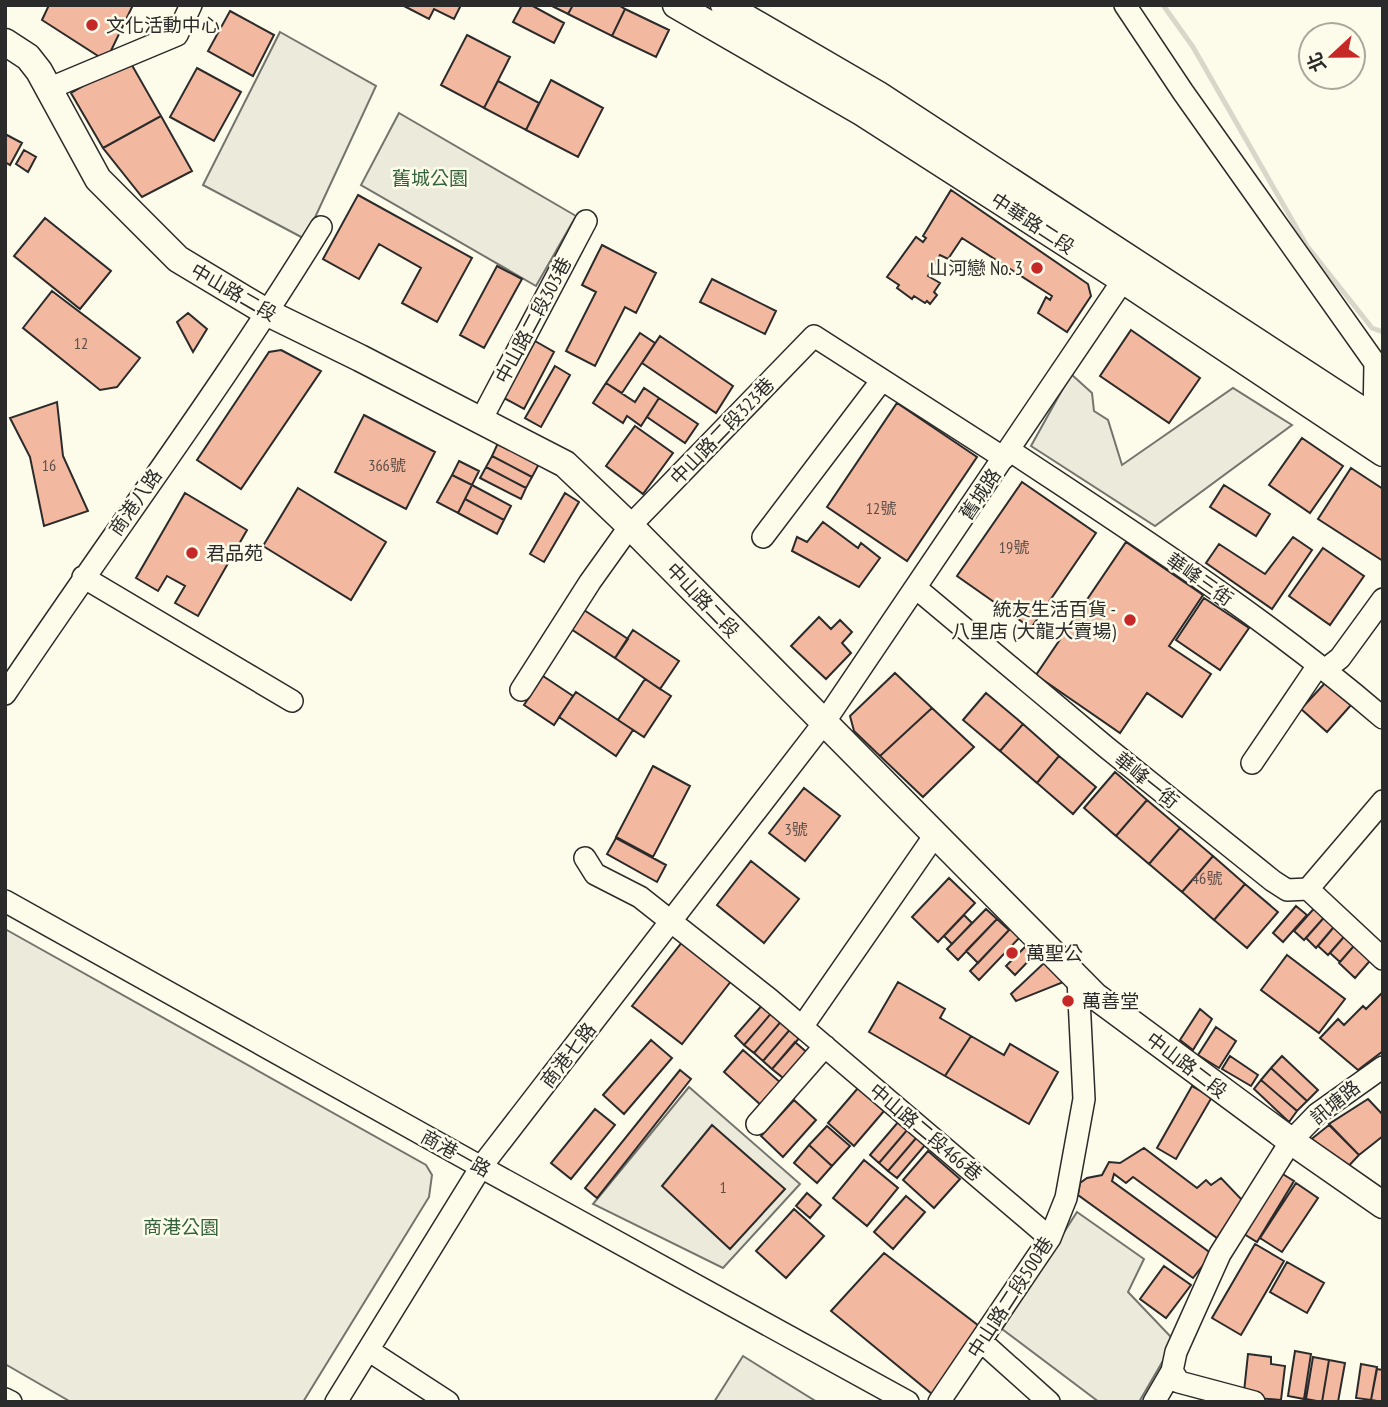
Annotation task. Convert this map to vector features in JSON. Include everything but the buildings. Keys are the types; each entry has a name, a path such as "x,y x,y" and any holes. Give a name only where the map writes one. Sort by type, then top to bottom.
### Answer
{"main road":[{"name":"中華路二段","path":"676,5 1129,271"},
{"name":"中華路二段","path":"724,5 877,94 1129,271 1376,434"},
{"name":"中山路二段","path":"5,42 28,57 39,71 98,178 178,259 268,313 565,464 630,526 1095,996 1291,1141 1383,1205"}],"street":[{"path":"48,89 177,35 191,5"},
{"path":"1125,5 1183,92 1375,363 1376,434"},
{"name":"中山路二段303巷","path":"481,419 586,221"},
{"name":"商港八路","path":"5,694 83,577 268,313 321,227"},
{"name":"舊城路","path":"823,724 1129,271"},
{"name":"華峰三街","path":"814,336 1132,531 1326,669 1383,718"},
{"name":"中山路二段323巷","path":"521,690 590,582 630,526 814,336"},
{"path":"763,537 882,380"},
{"path":"83,577 292,701"},
{"name":"華峰一街","path":"916,588 1105,747 1273,881 1287,890 1308,890 1383,959"},
{"path":"1252,763 1315,670 1326,669 1340,659 1383,599"},
{"name":"商港七路","path":"336,1402 481,1167 823,724"},
{"path":"1308,890 1383,801"},
{"path":"802,1027 935,835"},
{"name":"中山路二段466巷","path":"585,858 595,874 640,897 768,998 1050,1238"},
{"name":"商港一路","path":"5,901 908,1402"},
{"name":"中山路二段500巷","path":"939,1402 1050,1238 1066,1198 1084,1099 1078,979"},
{"path":"757,1124 825,1046"},
{"name":"訊塘路","path":"1154,1402 1176,1377 1176,1352 1220,1254 1291,1141 1317,1114 1383,1067"},
{"path":"982,1342 1049,1402"},
{"path":"368,1350 448,1402"},
{"path":"1176,1377 1254,1402"},
{"path":"5,1398 11,1402"}],"green space":[{"name":"舊城公園","path":"399,113 576,216 536,286 361,185"},
{"name":"商港公園","path":"5,929 426,1165 432,1175 429,1197 303,1402 71,1402 5,1364"},
{"path":"689,1087 800,1184 723,1268 593,1204"}],"shaded area":[{"path":"280,32 376,86 305,239 203,185"},
{"path":"1071,374 1092,393 1094,411 1108,420 1122,465 1233,388 1292,425 1155,526 1031,446"},
{"path":"1077,1212 1144,1259 1128,1292 1171,1337 1164,1359 1139,1402 1099,1402 1002,1329"},
{"path":"743,1356 817,1402 714,1402"}],"waterway":[{"path":"1163,5 1193,47 1307,246 1372,328 1383,332"}],"place":[{"name":"文化活動中心","path":"92,25"},
{"name":"山河戀 No. 3","path":"1037,268"},
{"name":"君品苑","path":"192,553"},
{"name":"統友生活百貨 - 八里店 (大龍大賣場)","path":"1130,620"},
{"name":"萬聖公","path":"1012,953"},
{"name":"萬善堂","path":"1068,1001"}]}
